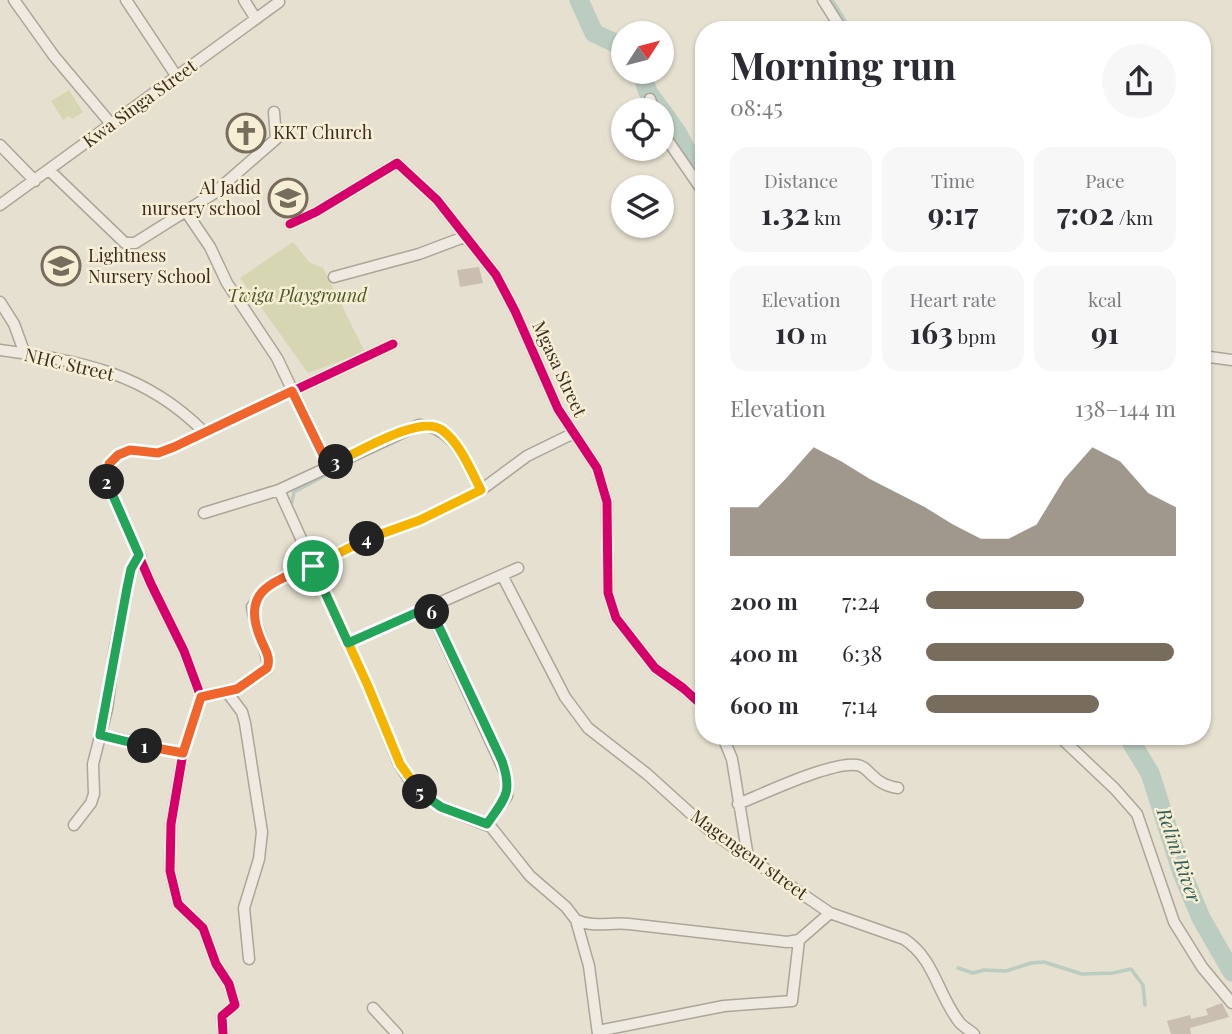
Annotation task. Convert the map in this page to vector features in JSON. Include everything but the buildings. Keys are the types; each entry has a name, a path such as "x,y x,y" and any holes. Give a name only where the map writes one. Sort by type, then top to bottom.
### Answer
{"street":[{"path":"13,0 112,125"},
{"path":"126,0 177,77"},
{"path":"244,0 256,19"},
{"path":"823,0 836,21"},
{"name":"Kwa Singa Street","path":"0,205 279,2"},
{"path":"49,170 125,243 135,243 187,213 213,194 276,139 274,113"},
{"path":"0,145 35,181"},
{"path":"674,149 695,180"},
{"name":"Mgasa Street","path":"290,224 316,212 397,163 437,200 505,290 558,409 572,434 597,468 603,483 608,521 608,593 616,618 654,668 695,698"},
{"path":"187,213 210,247 227,283 277,358 328,465"},
{"path":"334,277 419,254 464,237"},
{"path":"0,302 14,324 25,354"},
{"path":"223,1034 222,1016 235,1005 229,984 217,966 203,928 178,904 170,871 171,824 183,753 201,697 184,650 107,482 109,464 124,452 142,450 158,453 393,344"},
{"name":"NHC Street","path":"0,350 75,362 112,373 156,391 204,432"},
{"path":"1211,357 1232,360"},
{"path":"204,513 279,490 419,425 439,428 449,436 481,490"},
{"path":"201,697 228,692 250,681 267,668 269,663 255,626 253,607 264,590 279,579 313,566 361,541 420,520 481,490 527,456 572,434"},
{"path":"279,490 400,764 414,787 441,807 487,824 499,834 530,876 566,907 576,920 589,965 598,1032 724,1006 792,1001 799,940"},
{"path":"74,825 93,798 93,764 131,569 139,555"},
{"path":"348,643 518,568"},
{"name":"Magengeni street","path":"502,575 565,697 578,716 710,831 748,857 830,913 904,939 913,945 926,958 961,1024 974,1034"},
{"path":"429,607 506,775 507,796 487,824"},
{"path":"228,692 242,712 245,723 261,820 259,859 244,908 249,959"},
{"path":"100,735 183,753"},
{"path":"726,745 732,759 748,857"},
{"path":"1068,745 1137,814 1174,922 1190,951 1232,1003"},
{"path":"738,804 813,775 855,764 863,767 879,783 898,788"},
{"path":"576,920 591,925 610,922 781,942 799,940 830,913"},
{"path":"373,1008 397,1034"}],"green space":[{"path":"69,90 83,112 72,119 69,116 63,120 51,101"},
{"name":"Twiga Playground","path":"293,242 309,262 323,268 365,352 308,373 240,278"}],"waterway":[{"name":"Relini River","path":"579,0 594,33 611,41"},
{"path":"832,0 845,21"},
{"name":"Relini River","path":"645,84 652,98"},
{"name":"Relini River","path":"674,128 695,165"},
{"path":"291,506 294,492 328,474"},
{"path":"372,682 390,726"},
{"name":"Relini River","path":"1133,745 1150,773 1182,873 1201,918 1232,972"},
{"path":"958,968 973,973 984,970 1006,971 1044,962 1082,974 1113,973 1131,969 1143,985 1145,1005"}],"cycle path":[{"path":"290,224 316,212 397,163 437,200 496,275 515,311 558,409 597,468 607,502 608,593 616,618 655,668 695,699"},
{"path":"223,1034 222,1016 235,1005 229,984 216,964 203,928 178,904 170,871 171,824 183,753 201,697 184,651 151,584 107,482 109,464 118,455 130,450 158,453 174,447 393,344"}],"place":[{"name":"KKT Church","path":"246,133"},
{"name":"Al Jadid nursery school","path":"288,198"},
{"name":"Lightness Nursery School","path":"61,266"}],"route":[{"path":"313,566 279,579 256,599 253,619 267,654 267,668 237,689 201,697 183,753 100,735 107,709 115,648 131,569 139,555 107,482 109,464 118,455 130,450 158,453 174,447 292,391 328,465 419,425 429,426 439,428 449,436 481,490 420,520 361,541 313,566 400,764 414,787 433,803 487,824 507,796 509,786 502,761 429,607 348,643 313,566"}]}
